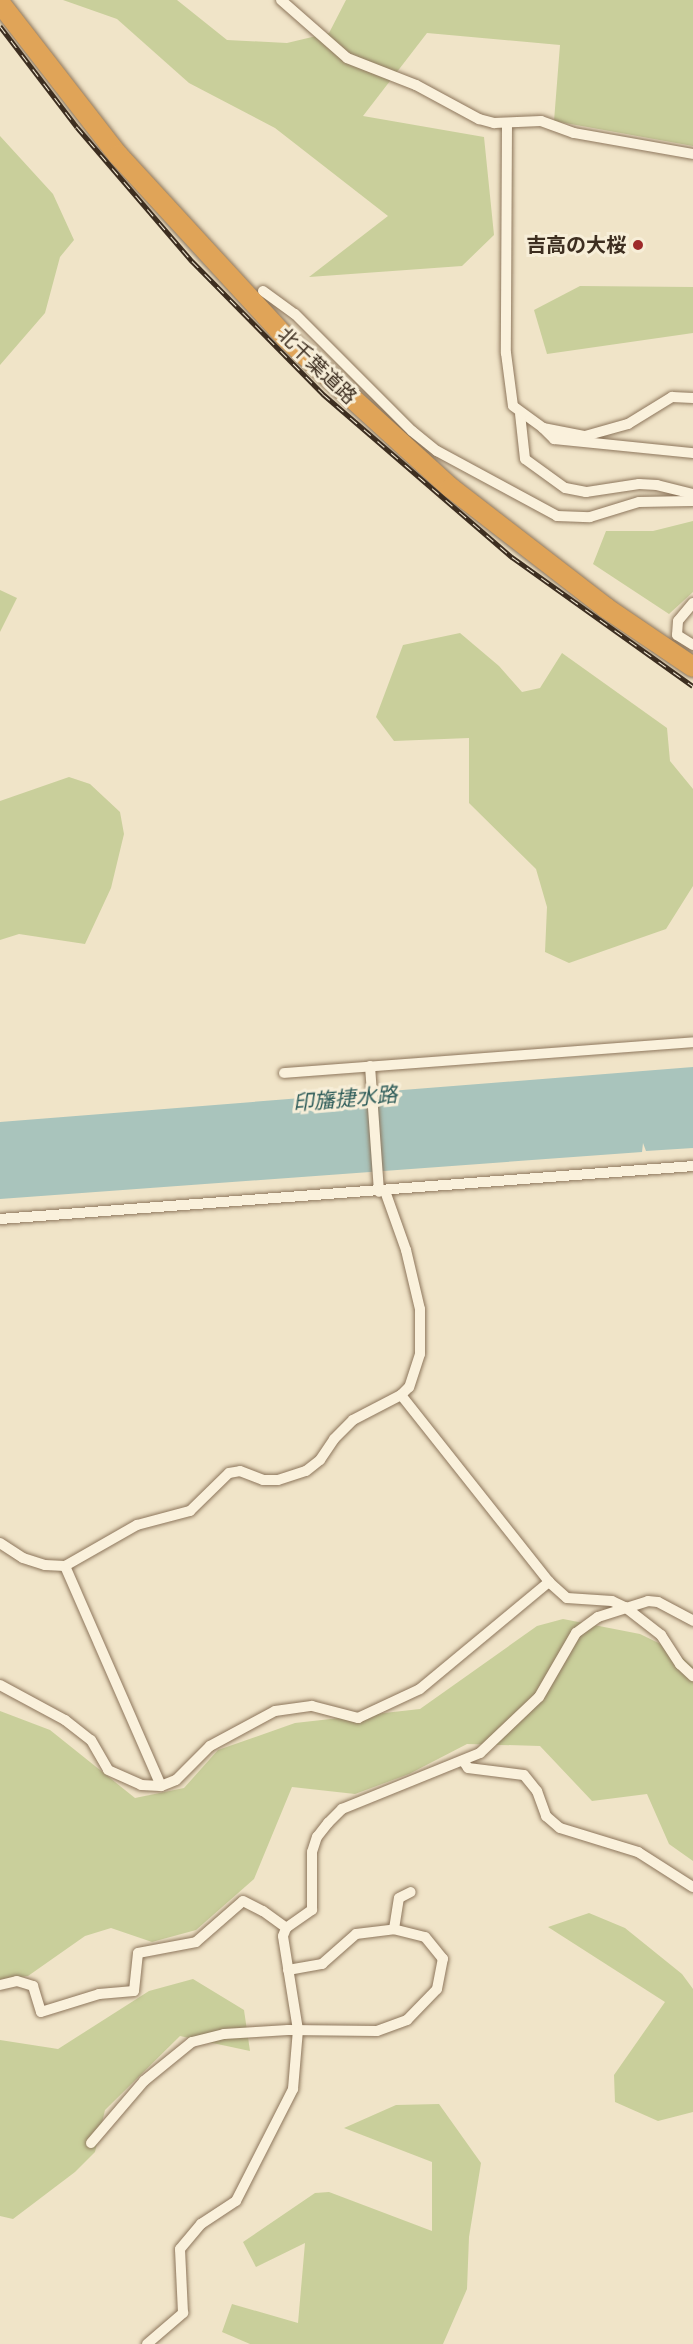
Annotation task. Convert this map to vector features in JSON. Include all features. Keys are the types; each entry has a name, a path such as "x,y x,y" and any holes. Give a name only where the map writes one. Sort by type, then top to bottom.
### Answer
{"highway":[{"name":"北千葉道路","path":"0,3 125,163 286,338 460,495 606,608 693,667"}],"street":[{"path":"281,0 347,58 416,85 479,119 507,124 541,122 574,133 693,154"},
{"path":"263,291 295,314 421,438 557,516 590,516 639,502 693,501 693,494 657,485 639,484 586,492 565,488 525,459 520,414 511,398 506,353 507,124"},
{"path":"543,429 585,436 628,424 672,397 693,398"},
{"path":"520,414 543,429 554,440 693,453"},
{"path":"693,603 678,621 677,635 693,645"},
{"path":"284,1073 693,1042"},
{"path":"0,1543 23,1558 65,1566 137,1525 190,1511 229,1473 240,1471 263,1480 278,1480 306,1471 320,1460 353,1420 401,1395 410,1387 420,1354 420,1309 406,1250 378,1178 370,1066"},
{"path":"0,1220 693,1167"},
{"path":"401,1395 549,1582 567,1598 612,1601 625,1607 661,1635 680,1664 693,1676"},
{"path":"65,1566 161,1786"},
{"path":"0,1685 65,1720 91,1740 108,1770 141,1785 161,1786 176,1780 219,1740 275,1711 312,1706 358,1718 420,1689 549,1582"},
{"path":"147,2344 183,2313 180,2249 201,2224 236,2200 284,2113 293,2089 298,2030 283,1936 286,1929 312,1910 312,1852 317,1837 342,1809 464,1762 480,1753 539,1697 576,1634 598,1617 625,1607 658,1602 693,1621"},
{"path":"464,1762 468,1768 524,1775 537,1791 546,1816 560,1828 638,1852 693,1887"},
{"path":"394,1929 399,1898 411,1892"},
{"path":"0,1985 17,1981 33,1986 41,2012 99,1994 134,1991 138,1953 195,1942 243,1901 263,1911 286,1929"},
{"path":"91,2143 144,2081 192,2042 224,2034 298,2030 357,2032 398,2025 437,1989 444,1959 437,1948 425,1938 394,1929 356,1934 322,1964 288,1970"}],"green space":[{"path":"63,0 177,0 227,40 287,43 329,33 346,0 693,0 693,146 554,121 560,45 427,33 363,116 484,137 494,235 462,266 309,277 388,216 275,128 189,83 117,19"},
{"path":"0,136 53,194 74,240 60,257 45,313 0,365"},
{"path":"580,286 693,287 693,333 547,354 534,310"},
{"path":"693,521 693,592 669,614 593,564 606,531 653,531"},
{"path":"0,590 17,598 0,632"},
{"path":"460,633 499,666 522,692 540,688 562,653 667,728 670,761 693,789 693,886 666,929 569,963 545,952 547,907 536,869 469,803 469,738 394,741 376,717 403,645"},
{"path":"69,777 90,784 120,812 124,834 111,888 85,944 19,934 0,940 0,801"},
{"path":"563,1619 640,1634 675,1651 693,1667 693,1861 669,1844 647,1794 592,1801 540,1746 467,1744 409,1774 355,1794 292,1787 254,1879 196,1930 152,1942 111,1928 85,1936 28,1976 0,1980 0,1711 50,1730 135,1798 184,1788 218,1750 295,1723 420,1709 537,1626"},
{"path":"589,1913 625,1928 682,1974 693,1989 693,2112 658,2121 615,2102 614,2075 665,2002 548,1927"},
{"path":"193,1979 244,2010 250,2051 180,2036 105,2110 95,2152 75,2172 13,2219 0,2216 0,2040 58,2049 149,1991"},
{"path":"439,2104 481,2163 469,2237 467,2289 443,2344 250,2344 222,2332 232,2304 298,2323 305,2243 256,2267 243,2242 315,2193 329,2192 432,2231 432,2162 344,2128 396,2105"}],"water":[{"name":"印旛捷水路","path":"693,1067 693,1148 646,1151 643,1143 642,1152 0,1199 0,1122"}],"railway":[{"path":"0,26 77,127 192,261 323,394 512,557 693,686"}],"place":[{"name":"吉高の大桜","path":"638,245"}]}
